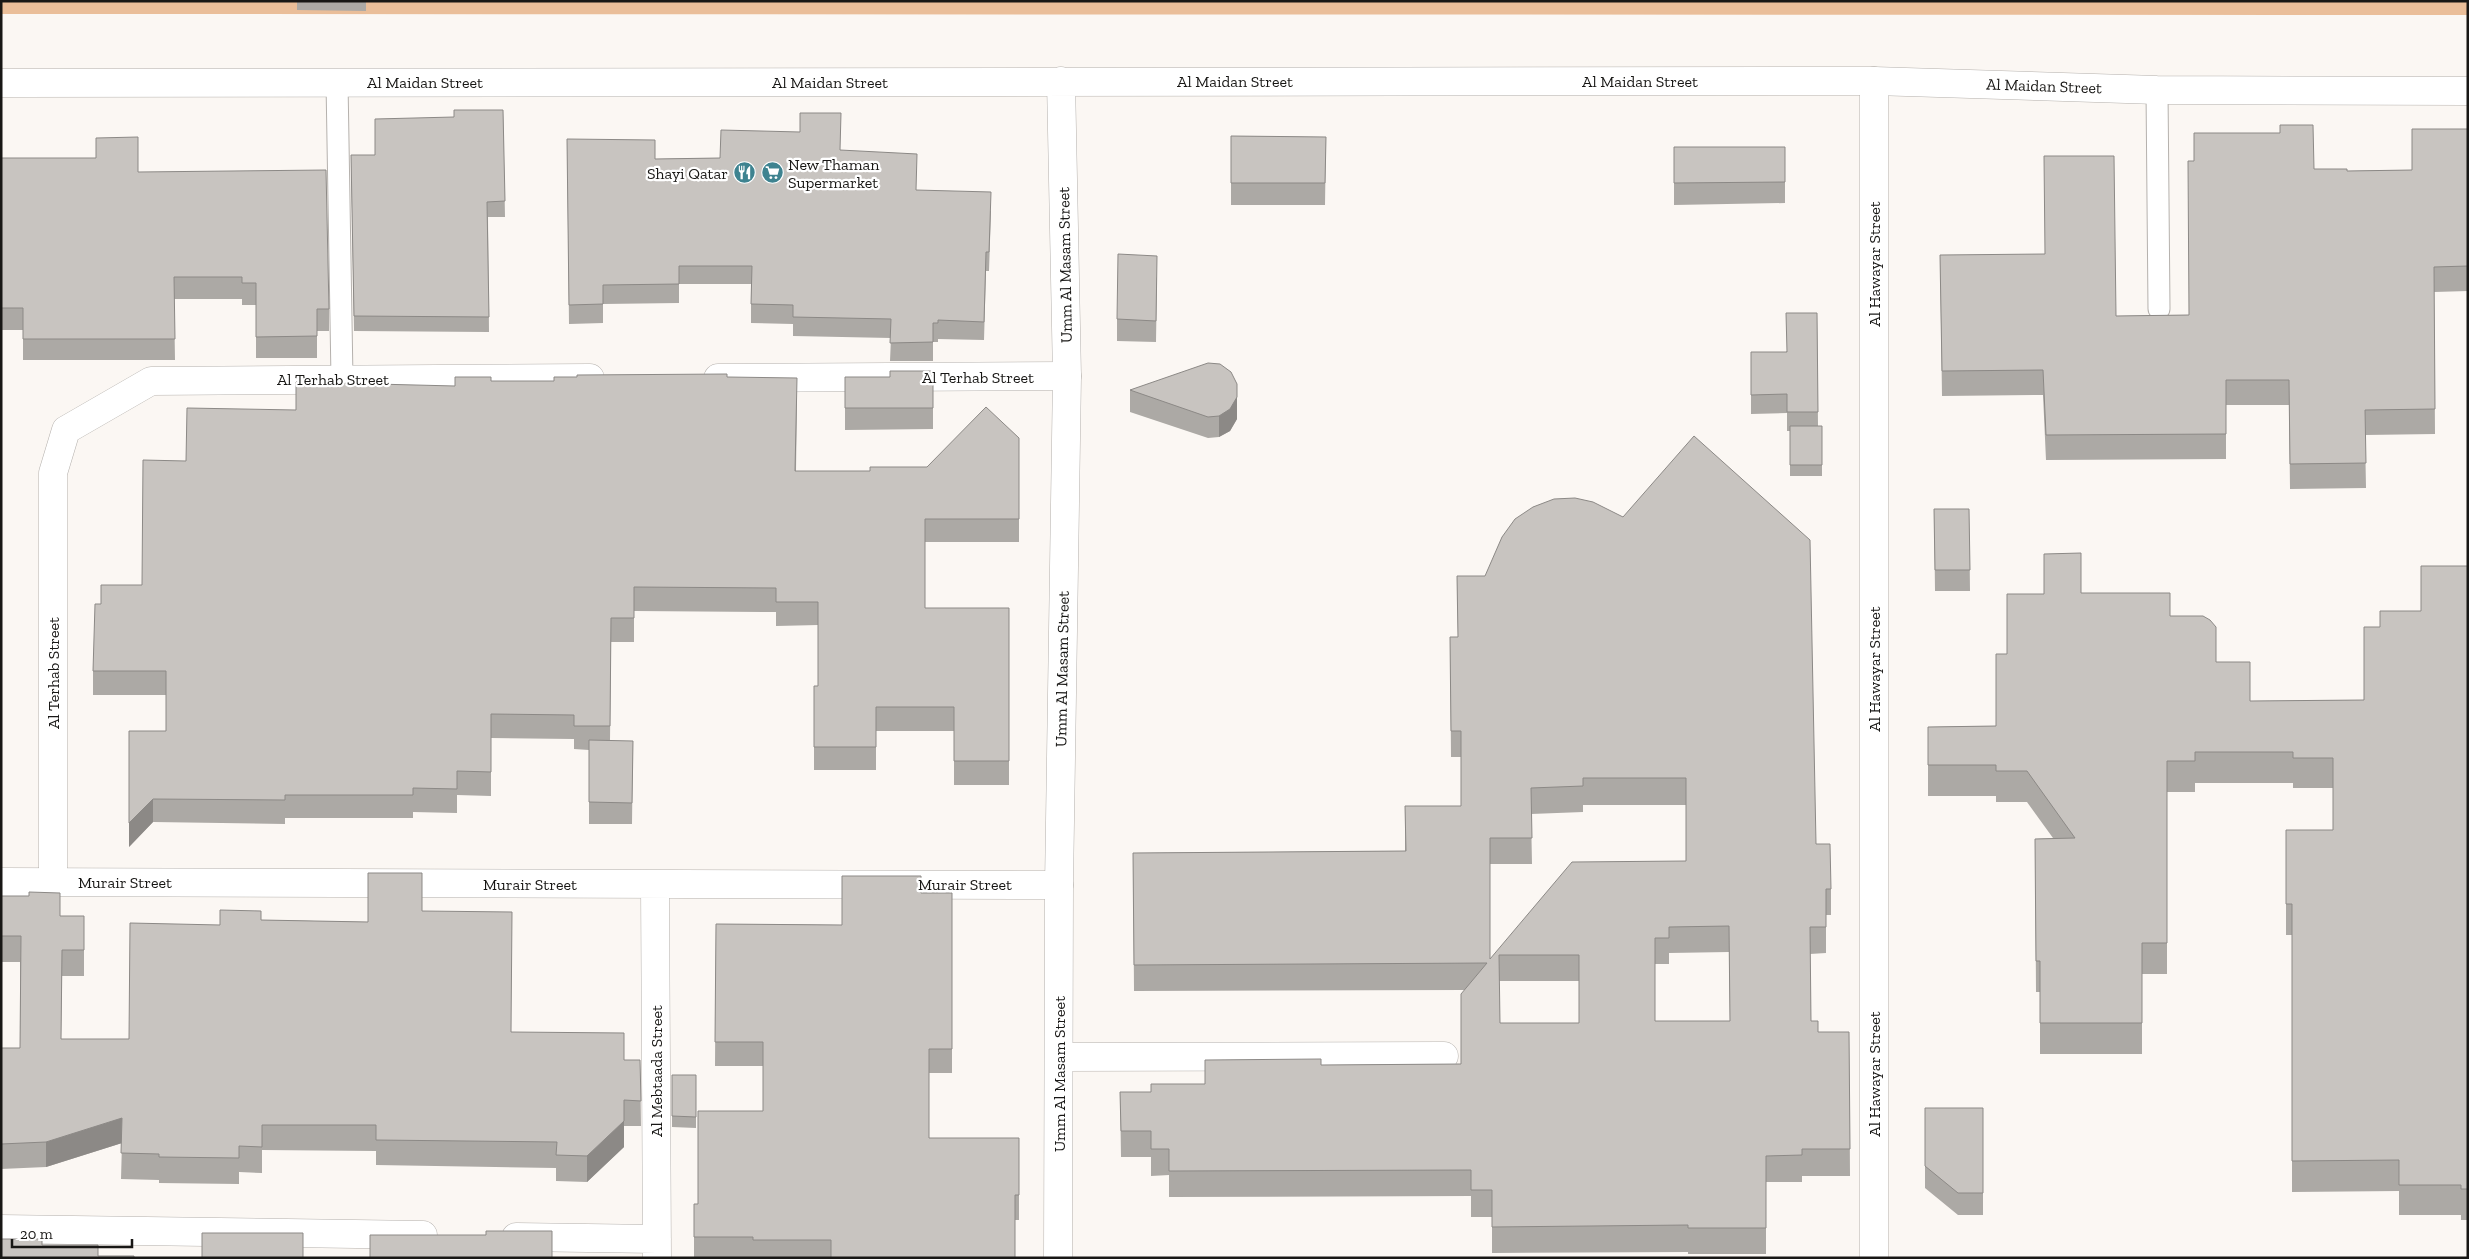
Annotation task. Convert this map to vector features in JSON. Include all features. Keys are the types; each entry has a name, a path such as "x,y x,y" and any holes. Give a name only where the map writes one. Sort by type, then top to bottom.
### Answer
{"street":[{"name":"Umm Al Masam Street","path":"1058,1258 1059,885 1067,376 1061,81"},
{"name":"Al Maidan Street","path":"1,83 1874,81 2157,90 2468,91"},
{"name":"Al Hawayar Street","path":"1874,81 1874,1258"},
{"name":"Al Terhab Street","path":"690,378 1067,376"},
{"name":"Al Terhab Street","path":"53,882 53,473 66,430 151,381 610,378"},
{"name":"Murair Street","path":"1,882 1059,885"},
{"name":"Al Mebtaada Street","path":"656,884 657,1248"},
{"path":"1059,1057 1444,1056"},
{"path":"1,1229 448,1236"},
{"path":"488,1236 657,1248"}],"lane":[{"path":"337,82 342,379"},
{"path":"2157,90 2159,308"}],"shaded area":[{"path":"1,1 2468,1 2468,15 1,14"}],"building":[{"path":"454,110 503,110 505,201 487,202 489,317 354,316 351,155 375,155 375,119 454,117"},
{"path":"800,113 841,113 840,150 917,154 916,190 991,192 989,252 986,252 984,322 938,320 938,323 933,323 933,342 890,343 891,319 793,317 793,305 751,304 752,266 679,266 679,284 603,285 603,304 569,305 567,139 655,140 655,159 720,158 721,130 800,132"},
{"path":"2280,125 2313,125 2314,169 2347,169 2347,171 2412,170 2412,129 2468,129 2468,266 2434,267 2435,409 2365,410 2366,463 2290,464 2289,380 2226,380 2226,434 2046,435 2043,370 1942,371 1940,255 2045,254 2044,156 2114,156 2116,316 2189,315 2188,161 2194,161 2194,133 2280,133"},
{"path":"1231,136 1326,137 1325,183 1231,183"},
{"path":"138,137 138,172 326,170 329,309 317,309 317,336 256,337 256,283 242,283 242,277 174,277 175,339 23,339 23,308 1,308 1,158 96,158 96,138"},
{"path":"1674,147 1785,147 1785,182 1674,183"},
{"path":"1118,254 1157,256 1156,321 1117,319"},
{"path":"1786,313 1817,313 1818,412 1787,412 1787,394 1751,395 1751,352 1787,352"},
{"path":"1208,363 1220,364 1231,372 1237,384 1237,397 1230,409 1219,416 1208,417 1130,390"},
{"path":"890,371 933,371 933,408 845,408 845,377 890,377"},
{"path":"727,374 727,377 797,378 795,471 870,471 870,467 927,467 986,407 1019,438 1019,519 925,519 925,608 1009,608 1009,761 954,761 954,707 876,707 876,747 814,747 814,686 818,686 818,602 776,602 776,588 634,587 634,618 611,618 610,726 574,726 574,715 491,714 491,772 457,771 457,789 413,788 413,795 285,795 285,800 153,799 129,823 129,731 166,731 166,671 93,671 95,604 101,604 101,585 142,585 143,460 186,461 187,408 296,410 296,382 455,386 455,377 491,377 491,381 554,381 554,377 577,377 577,375"},
{"path":"1790,426 1822,426 1822,465 1790,465"},
{"path":"1694,436 1810,540 1816,844 1830,844 1831,889 1826,889 1826,927 1810,927 1811,1021 1818,1021 1818,1032 1849,1032 1850,1149 1802,1149 1802,1155 1766,1156 1766,1228 1688,1228 1688,1225 1492,1227 1492,1190 1471,1190 1471,1170 1169,1171 1169,1149 1151,1149 1151,1131 1121,1131 1120,1092 1151,1092 1151,1084 1205,1084 1205,1060 1321,1059 1321,1065 1461,1064 1461,994 1487,963 1134,965 1133,853 1406,851 1405,806 1461,806 1461,731 1451,731 1450,637 1458,637 1457,576 1485,576 1502,537 1515,519 1533,507 1554,499 1575,498 1593,502 1623,517","holes":["1583,778 1686,778 1686,861 1572,862 1490,959 1490,838 1532,838 1531,788 1583,786","1729,926 1730,1021 1655,1021 1655,938 1669,938 1669,927","1499,955 1579,955 1579,1023 1500,1023"]},
{"path":"1934,509 1969,509 1970,570 1935,570"},
{"path":"2081,553 2081,593 2170,593 2170,616 2203,616 2210,620 2216,627 2216,662 2250,662 2250,701 2364,700 2364,627 2380,627 2380,611 2421,611 2421,566 2468,566 2468,1189 2461,1189 2461,1185 2399,1185 2399,1160 2292,1161 2292,904 2286,904 2286,830 2333,830 2333,758 2293,758 2293,752 2195,752 2195,761 2167,761 2167,943 2142,943 2142,1023 2040,1023 2040,961 2036,961 2035,839 2075,838 2027,771 1996,771 1996,765 1928,765 1928,727 1996,726 1996,654 2007,654 2007,594 2044,594 2044,554"},
{"path":"589,740 633,741 632,803 589,802"},
{"path":"368,873 422,873 422,911 512,912 511,1032 624,1033 624,1060 640,1060 641,1101 624,1100 624,1121 587,1156 556,1155 557,1142 376,1140 376,1125 262,1125 262,1147 239,1146 239,1158 159,1157 159,1154 121,1153 122,1118 46,1142 1,1144 1,1048 20,1048 21,936 1,936 1,896 29,896 29,892 60,893 60,916 84,916 84,950 62,950 61,1039 129,1039 130,923 220,925 220,910 261,911 261,920 368,922"},
{"path":"842,876 921,876 921,893 952,893 952,1049 929,1049 929,1138 1019,1138 1019,1195 1015,1195 1015,1258 831,1258 831,1240 753,1240 753,1237 694,1237 694,1204 698,1204 698,1111 763,1111 763,1042 715,1042 716,924 842,925"},
{"path":"672,1075 696,1075 696,1117 672,1116"},
{"path":"1925,1108 1983,1108 1983,1193 1958,1193 1925,1166"},
{"path":"486,1231 552,1231 552,1258 370,1258 370,1235 486,1235"},
{"path":"202,1233 303,1233 303,1258 202,1258"},
{"path":"1,1239 42,1239 42,1245 98,1245 98,1256 134,1256 134,1258 1,1258"}],"place":[{"name":"Shayi Qatar","path":"744,173"},
{"name":"New Thaman Supermarket","path":"772,173"}]}
